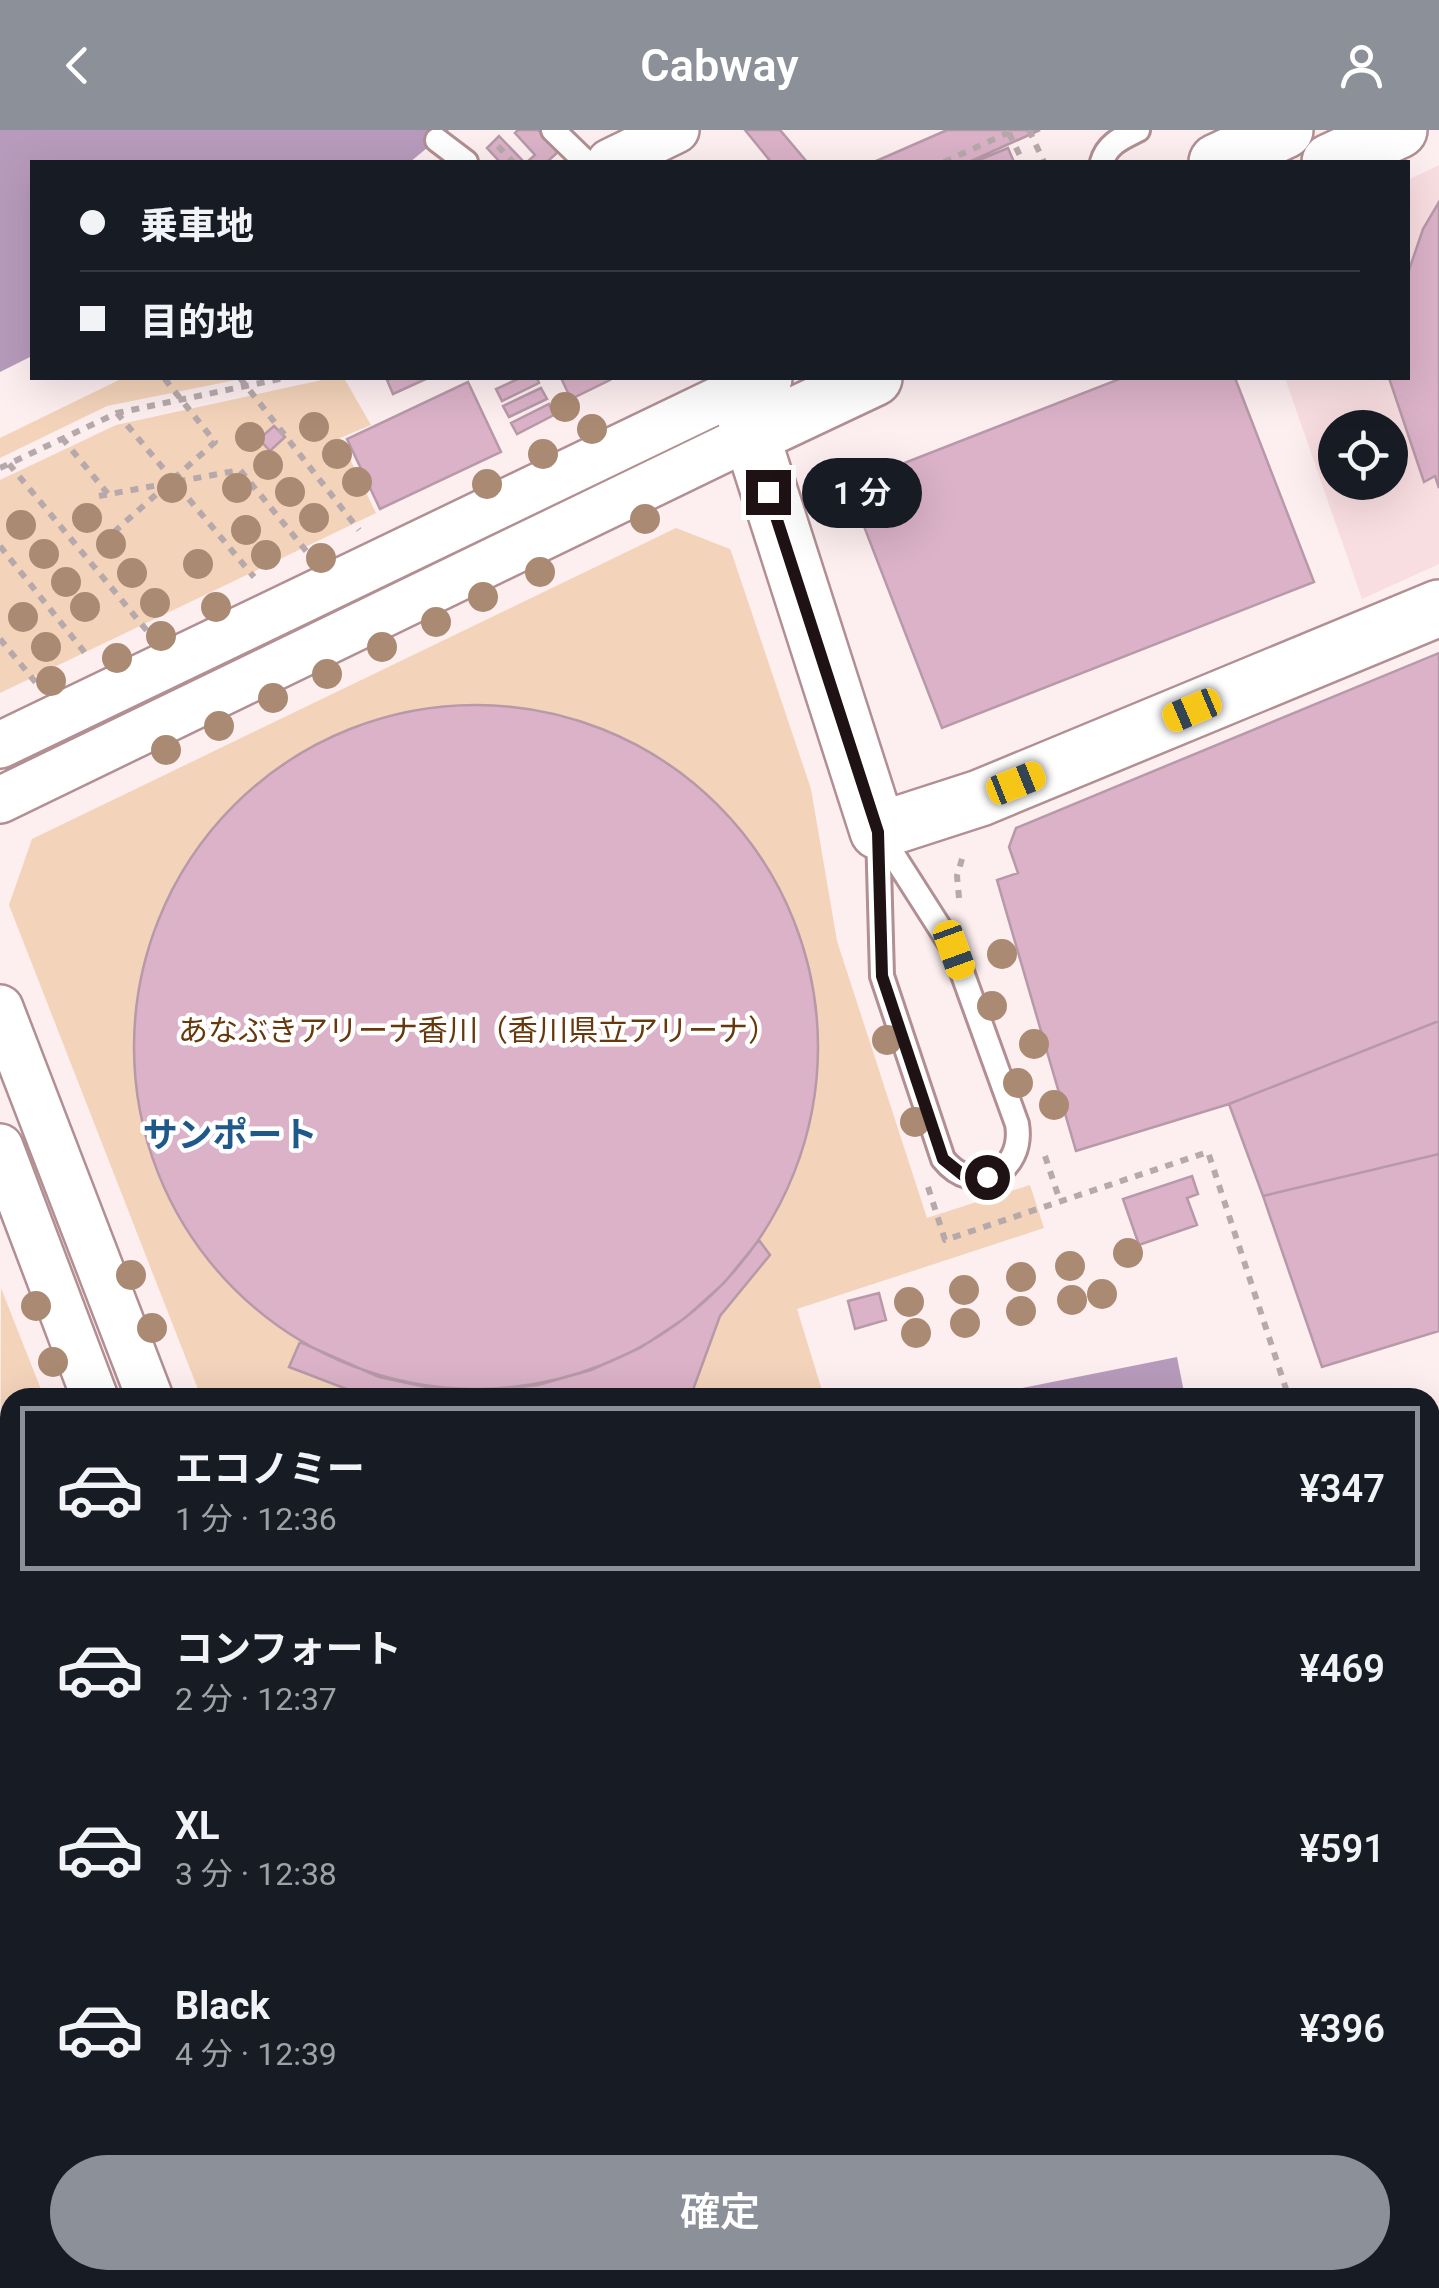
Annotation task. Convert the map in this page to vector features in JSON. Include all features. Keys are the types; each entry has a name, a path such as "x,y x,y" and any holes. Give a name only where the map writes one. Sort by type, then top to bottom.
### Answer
{"street":[{"path":"1221,160 1284,130"},
{"path":"1334,160 1399,130"},
{"path":"0,745 742,392 855,380"},
{"path":"0,800 742,392"},
{"path":"742,392 878,832 980,798 1439,608"},
{"path":"0,1008 146,1388"},
{"path":"0,1148 90,1388"}],"lane":[{"path":"554,130 584,160"},
{"path":"1103,160 1117,140 1138,130"},
{"path":"438,140 463,160"},
{"path":"878,832 954,950 1016,1124 1018,1143 1012,1158 1004,1168 987,1177 963,1175 943,1159 882,976 878,832"}],"path":[{"path":"1029,130 1043,160"},
{"path":"949,160 1011,134 1022,160"},
{"path":"498,146 511,160"},
{"path":"114,532 215,442 166,380"},
{"path":"242,380 361,532"},
{"path":"0,468 117,412 274,380"},
{"path":"117,412 258,582"},
{"path":"62,438 104,495 240,470 311,556"},
{"path":"9,464 150,634"},
{"path":"0,546 93,662"},
{"path":"0,639 40,688"},
{"path":"966,916 957,876 971,838"},
{"path":"1040,1140 1060,1202"},
{"path":"937,1215 945,1240 1208,1152 1286,1388"}],"shaded area":[{"path":"0,130 449,130 412,160 30,160 30,357 0,372"},
{"path":"1439,165 1439,564 1362,599 1328,500 1408,500 1408,410 1318,410 1318,473 1286,380 1410,380 1410,179"},
{"path":"1177,1357 1183,1388 1023,1388"}],"green space":[{"path":"119,380 236,380 107,406 0,458 0,438"},
{"path":"322,380 345,380 371,425 340,438 376,513 0,693 0,480 116,425"},
{"name":"あなぶきアリーナ香川（香川県立アリーナ）","path":"676,528 730,549 732,554 811,789 837,941 927,1218 1030,1185 1044,1228 797,1309 821,1388 197,1388 9,905 32,839"},
{"path":"1,1288 40,1388 1,1388"}],"building":[{"path":"538,130 558,152 549,160 529,160 535,155 515,133"},
{"path":"745,130 780,130 805,160 769,160"},
{"path":"947,130 1040,130 973,160 879,160"},
{"path":"499,136 522,160 498,160 487,148"},
{"path":"1008,148 1013,160 979,160"},
{"path":"1439,202 1439,488 1435,476 1424,482 1408,434 1408,410 1400,410 1390,380 1410,380 1410,267 1423,229"},
{"path":"387,380 424,380 393,394"},
{"path":"516,380 539,383 502,401 496,389"},
{"path":"562,380 610,380 571,399"},
{"path":"1117,380 1236,380 1314,582 942,728 848,485"},
{"path":"468,382 501,452 380,509 347,439"},
{"path":"541,388 547,399 509,417 503,406"},
{"path":"549,404 554,415 517,434 511,423"},
{"path":"274,426 285,437 270,451 259,439"},
{"path":"1439,653 1439,1021 1229,1104 1076,1151 997,880 1018,873 1009,847 1016,828"},
{"name":"あなぶきアリーナ香川（香川県立アリーナ）","path":"476,705 543,711 637,745 693,783 740,830 778,886 803,948 816,1013 818,1047 812,1114 792,1178 760,1237 718,1289 666,1331 607,1363 543,1383 459,1388 409,1383 345,1363 286,1331 234,1289 192,1237 160,1178 140,1114 134,1047 140,980 160,916 192,857 234,805 286,763 345,731 409,711"},
{"path":"1439,1021 1439,1154 1263,1196 1229,1104"},
{"path":"1439,1154 1439,1331 1322,1367 1263,1196"},
{"path":"1192,1176 1198,1194 1187,1198 1197,1225 1139,1245 1123,1199"},
{"path":"759,1240 770,1255 720,1316 694,1388 512,1388 591,1370 640,1348 685,1318 724,1283"},
{"path":"879,1293 886,1320 855,1329 848,1301"},
{"path":"300,1342 379,1377 431,1388 344,1388 289,1367"}],"district":[{"name":"サンポート","path":"230,1135"}],"route":[{"path":"768,492 878,832 882,976 943,1159 963,1175 987,1177"}]}
